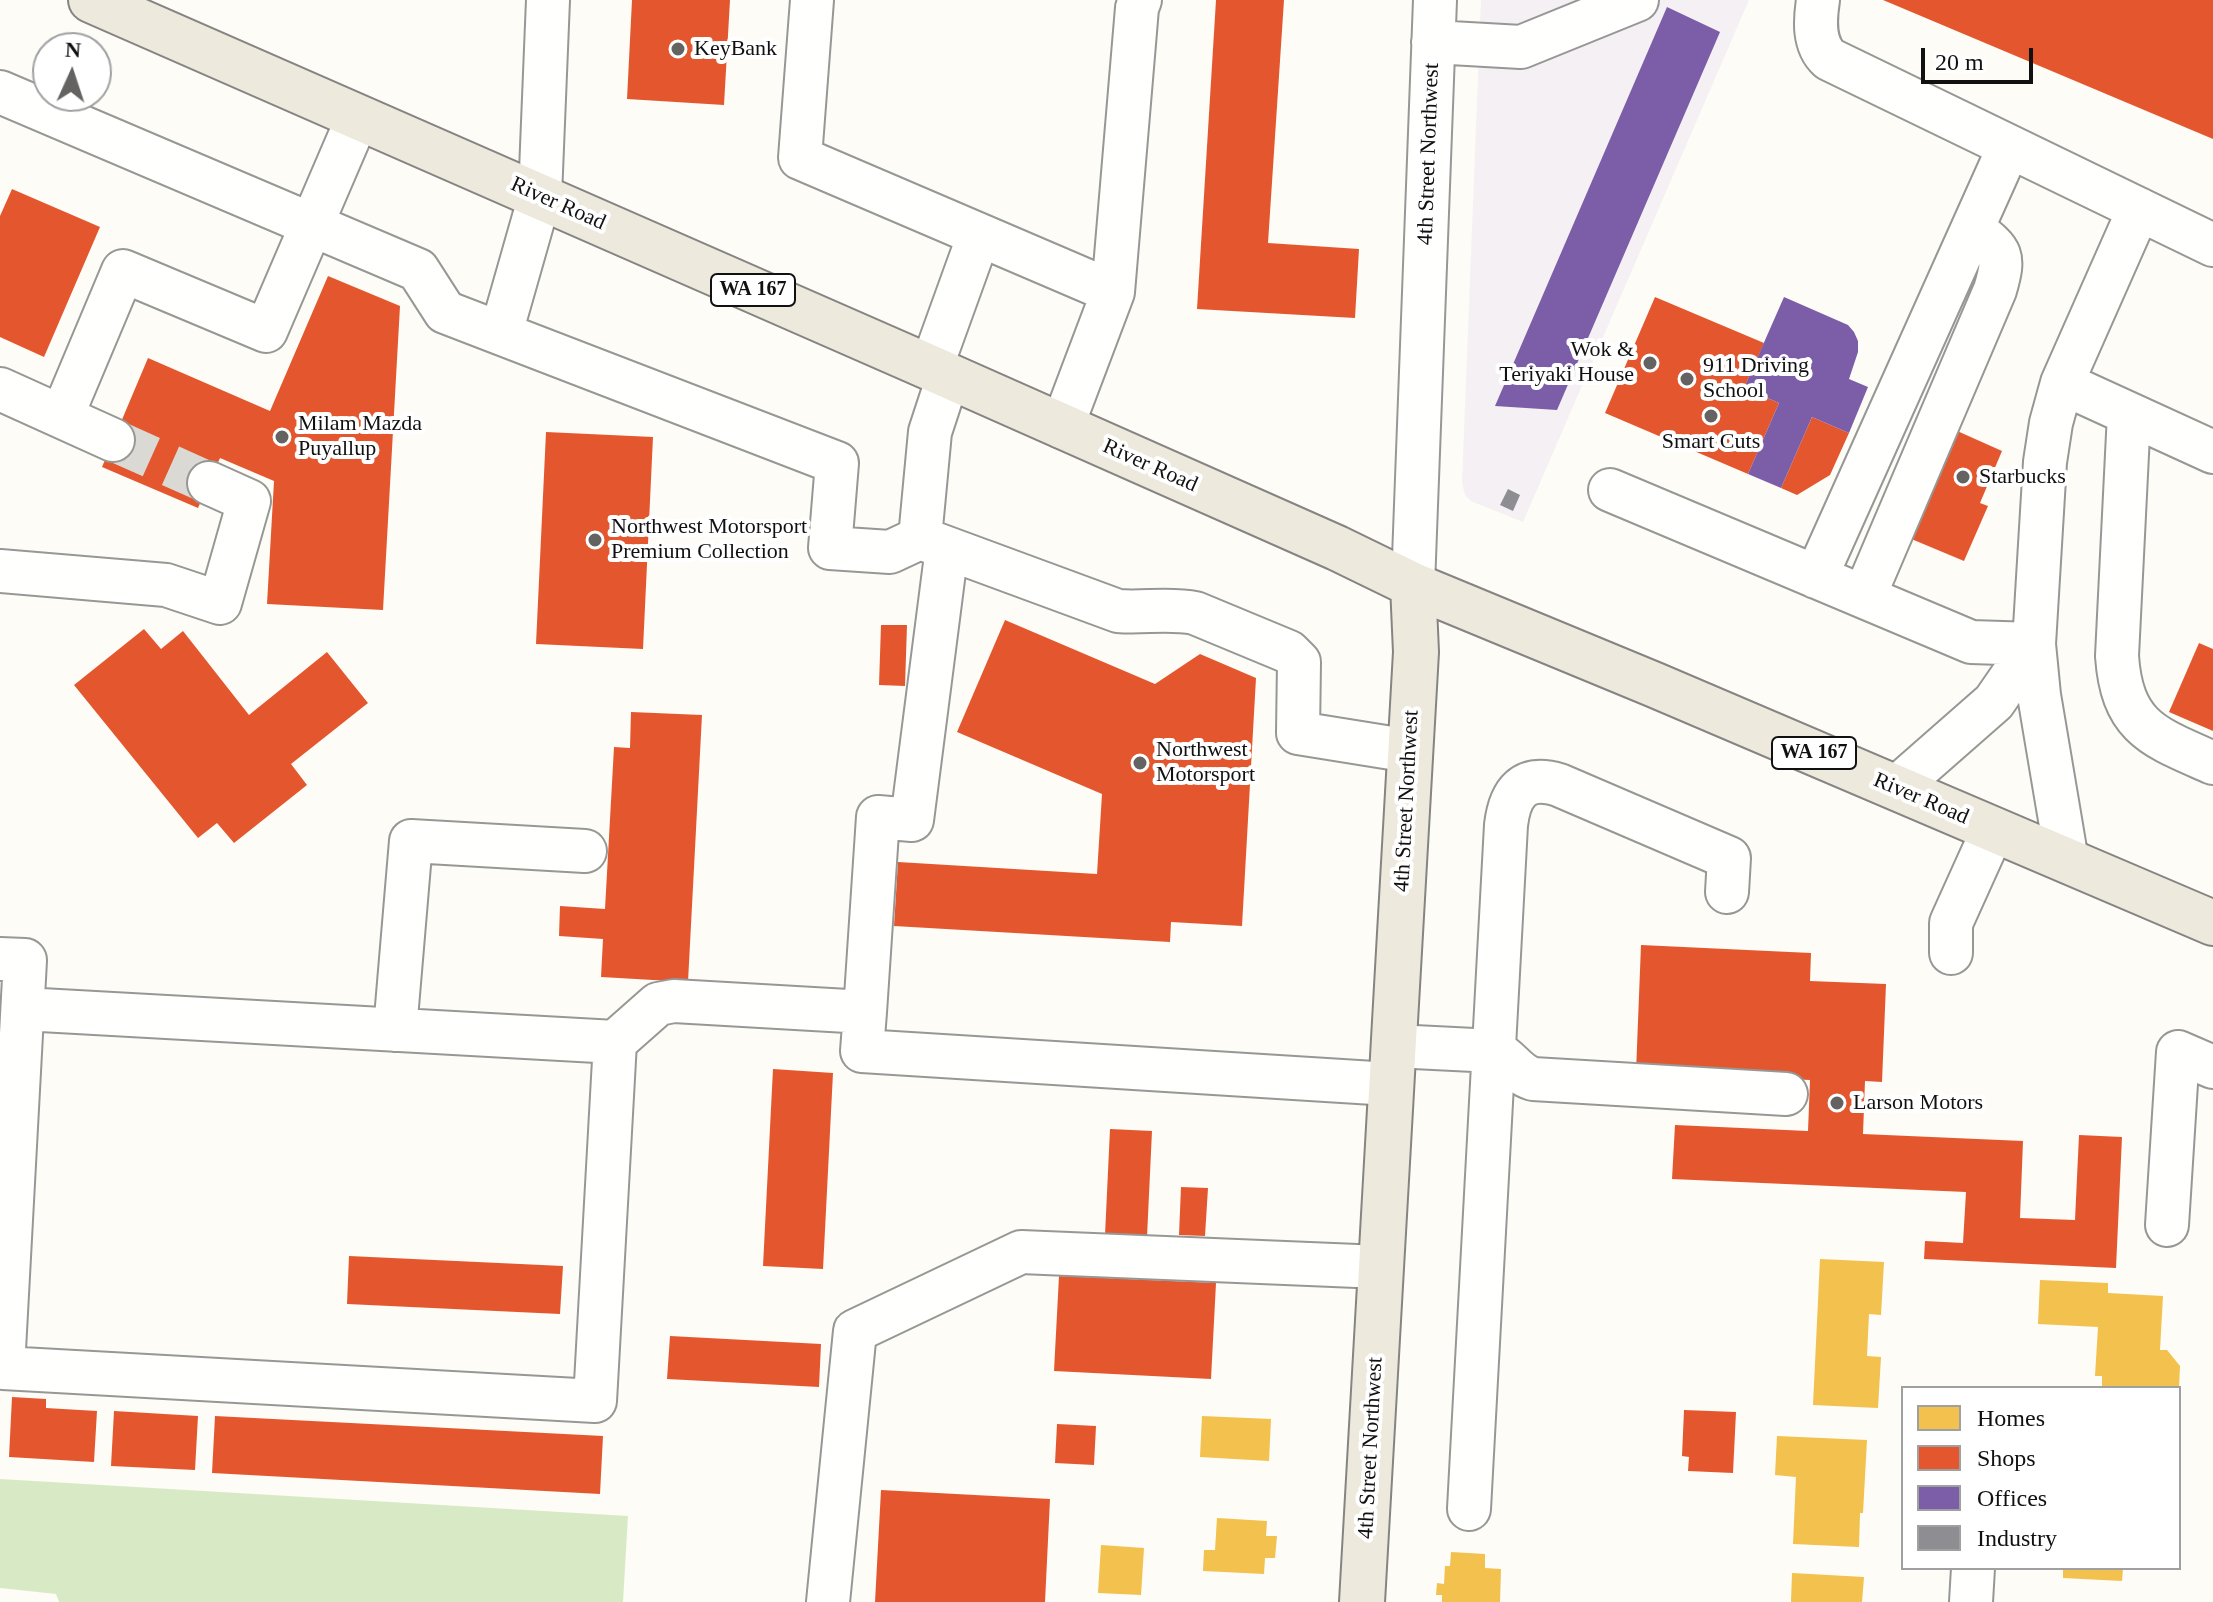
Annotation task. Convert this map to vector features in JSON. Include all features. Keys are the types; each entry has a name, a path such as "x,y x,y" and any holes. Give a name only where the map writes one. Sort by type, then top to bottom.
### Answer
{"main road":[{"name":"River Road","path":"91,0 940,372 1337,548 1413,585 2213,923"},
{"name":"4th Street Northwest","path":"1362,1602 1416,652 1413,585"}],"street":[{"path":"501,333 540,196 548,0"},
{"path":"812,0 800,158 1113,292"},
{"name":"4th Street Northwest","path":"1413,585 1435,0"},
{"path":"1433,42 1521,47 1637,0"},
{"path":"1818,0 1817,38 1829,59 2213,245"},
{"path":"1062,427 1113,292 1133,3"},
{"path":"0,92 418,270 445,312 837,463 830,548 890,552 934,543 1118,611 1183,610 1195,613 1289,652 1299,662 1298,733 1410,751"},
{"path":"62,416 123,271 266,331 358,117"},
{"path":"1816,577 2009,147"},
{"path":"2067,861 2039,695 2034,644 2045,462 2062,383 2139,209"},
{"path":"1864,597 1995,290 2002,266 1997,248 1973,229"},
{"path":"979,235 940,372 930,432 934,543 912,820 878,817 862,1051 1392,1065 1494,1051 1504,1056 1519,1072 1533,1079 1786,1094"},
{"path":"2062,383 2213,452"},
{"path":"0,389 113,440"},
{"path":"2129,414 2117,656 2119,681 2131,711 2147,731 2160,740 2213,763"},
{"path":"0,571 166,585 220,603 249,501 209,483"},
{"path":"1610,490 1971,642 2034,644"},
{"path":"1896,788 1994,702 2034,644"},
{"path":"1469,1509 1506,825 1510,803 1521,788 1538,782 1559,785 1729,858 1727,892"},
{"path":"1951,953 1951,923 1993,830"},
{"path":"395,1030 411,841 585,851"},
{"path":"0,959 25,960 3,1368 595,1401 615,1042"},
{"path":"23,1009 615,1042 658,1004 674,1001 865,1012"},
{"path":"2167,1225 2178,1052 2213,1067"},
{"path":"828,1602 855,1331 1021,1252 1381,1267"},
{"path":"1971,1602 1973,1570"}],"shaded area":[{"path":"1481,0 1749,0 1523,522 1471,501 1465,495 1462,483"}],"green space":[{"path":"0,1479 628,1516 623,1602 59,1602 56,1594 0,1588"}],"building: Homes":[{"path":"1820,1259 1884,1262 1881,1315 1869,1314 1867,1356 1881,1357 1878,1408 1813,1405"},
{"path":"2040,1280 2108,1283 2108,1293 2163,1296 2160,1350 2167,1350 2180,1366 2179,1386 2102,1386 2102,1376 2095,1376 2098,1327 2038,1324"},
{"path":"1202,1416 1271,1419 1269,1461 1200,1457"},
{"path":"1777,1436 1867,1440 1859,1547 1793,1544 1796,1477 1775,1475"},
{"path":"1217,1518 1267,1521 1266,1536 1277,1536 1275,1558 1265,1558 1264,1574 1203,1571 1204,1550 1215,1550"},
{"path":"1101,1545 1144,1548 1141,1595 1098,1593"},
{"path":"1451,1552 1485,1554 1485,1568 1501,1569 1500,1602 1442,1602 1442,1595 1436,1595 1437,1583 1444,1584 1445,1566 1450,1566"},
{"path":"2063,1570 2123,1570 2122,1581 2063,1578"},
{"path":"1792,1573 1864,1577 1862,1602 1791,1602"}],"building: Shops":[{"name":"KeyBank","path":"632,0 730,0 724,105 627,99"},
{"path":"1216,0 1284,0 1268,243 1359,249 1355,318 1197,309"},
{"path":"1883,0 2213,0 2213,139"},
{"path":"12,189 100,227 44,357 0,337 0,216"},
{"name":"Milam Mazda Puyallup","path":"328,276 400,306 383,610 267,604 274,481 220,458 198,508 102,467 148,358 270,411"},
{"path":"1655,297 1764,343 1744,388 1779,403 1748,474 1605,413"},
{"path":"1812,417 1849,433 1830,475 1797,495 1781,488"},
{"name":"Starbucks","path":"1955,430 2002,451 1980,503 1988,506 1964,561 1909,538"},
{"name":"Northwest Motorsport Premium Collection","path":"546,432 653,437 643,649 536,644"},
{"name":"Northwest Motorsport","path":"1005,620 1155,684 1200,654 1256,678 1242,926 1171,922 1170,942 894,926 898,862 1097,874 1102,794 957,732"},
{"path":"881,625 907,625 905,686 879,685"},
{"path":"144,629 161,649 183,631 249,715 327,652 368,703 291,764 307,785 234,843 217,823 198,838 74,685"},
{"path":"2199,643 2213,649 2213,731 2169,712"},
{"path":"631,712 702,715 688,982 601,977 603,939 559,936 560,906 605,909 614,747 630,748"},
{"name":"Larson Motors","path":"1641,945 1811,953 1810,981 1886,984 1882,1082 1865,1081 1863,1134 2023,1141 2020,1218 2075,1220 2079,1135 2122,1137 2116,1268 1924,1259 1925,1241 1963,1243 1966,1192 1672,1179 1675,1125 1808,1131 1810,1080 1636,1072"},
{"path":"773,1069 833,1073 823,1269 763,1266"},
{"path":"1110,1129 1152,1131 1147,1237 1105,1235"},
{"path":"1181,1187 1208,1188 1205,1236 1179,1235"},
{"path":"349,1256 563,1266 560,1314 347,1304"},
{"path":"1059,1276 1216,1283 1211,1379 1054,1371"},
{"path":"670,1336 821,1344 819,1387 667,1379"},
{"path":"12,1397 46,1399 46,1408 97,1411 94,1462 9,1457"},
{"path":"1684,1410 1736,1412 1733,1473 1688,1471 1689,1457 1682,1456"},
{"path":"114,1411 198,1416 195,1470 111,1466"},
{"path":"215,1416 603,1436 600,1494 212,1473"},
{"path":"1057,1424 1096,1426 1094,1465 1055,1463"},
{"path":"881,1490 1050,1499 1045,1602 875,1602"}],"building: Offices":[{"path":"1667,7 1720,32 1557,410 1495,406"},
{"path":"1784,297 1848,325 1858,341 1858,352 1849,379 1868,387 1849,433 1812,417 1781,488 1748,474 1779,403 1744,388"}],"building: Industry":[{"path":"1508,489 1520,495 1513,511 1500,505"}],"tunnel":[{"path":"113,440 209,483"}],"place":[{"name":"KeyBank","path":"678,49"},
{"name":"Wok & Teriyaki House","path":"1650,363"},
{"name":"911 Driving School","path":"1687,379"},
{"name":"Smart Cuts","path":"1711,416"},
{"name":"Milam Mazda Puyallup","path":"282,437"},
{"name":"Starbucks","path":"1963,477"},
{"name":"Northwest Motorsport Premium Collection","path":"595,540"},
{"name":"Northwest Motorsport","path":"1140,763"},
{"name":"Larson Motors","path":"1837,1103"}]}
